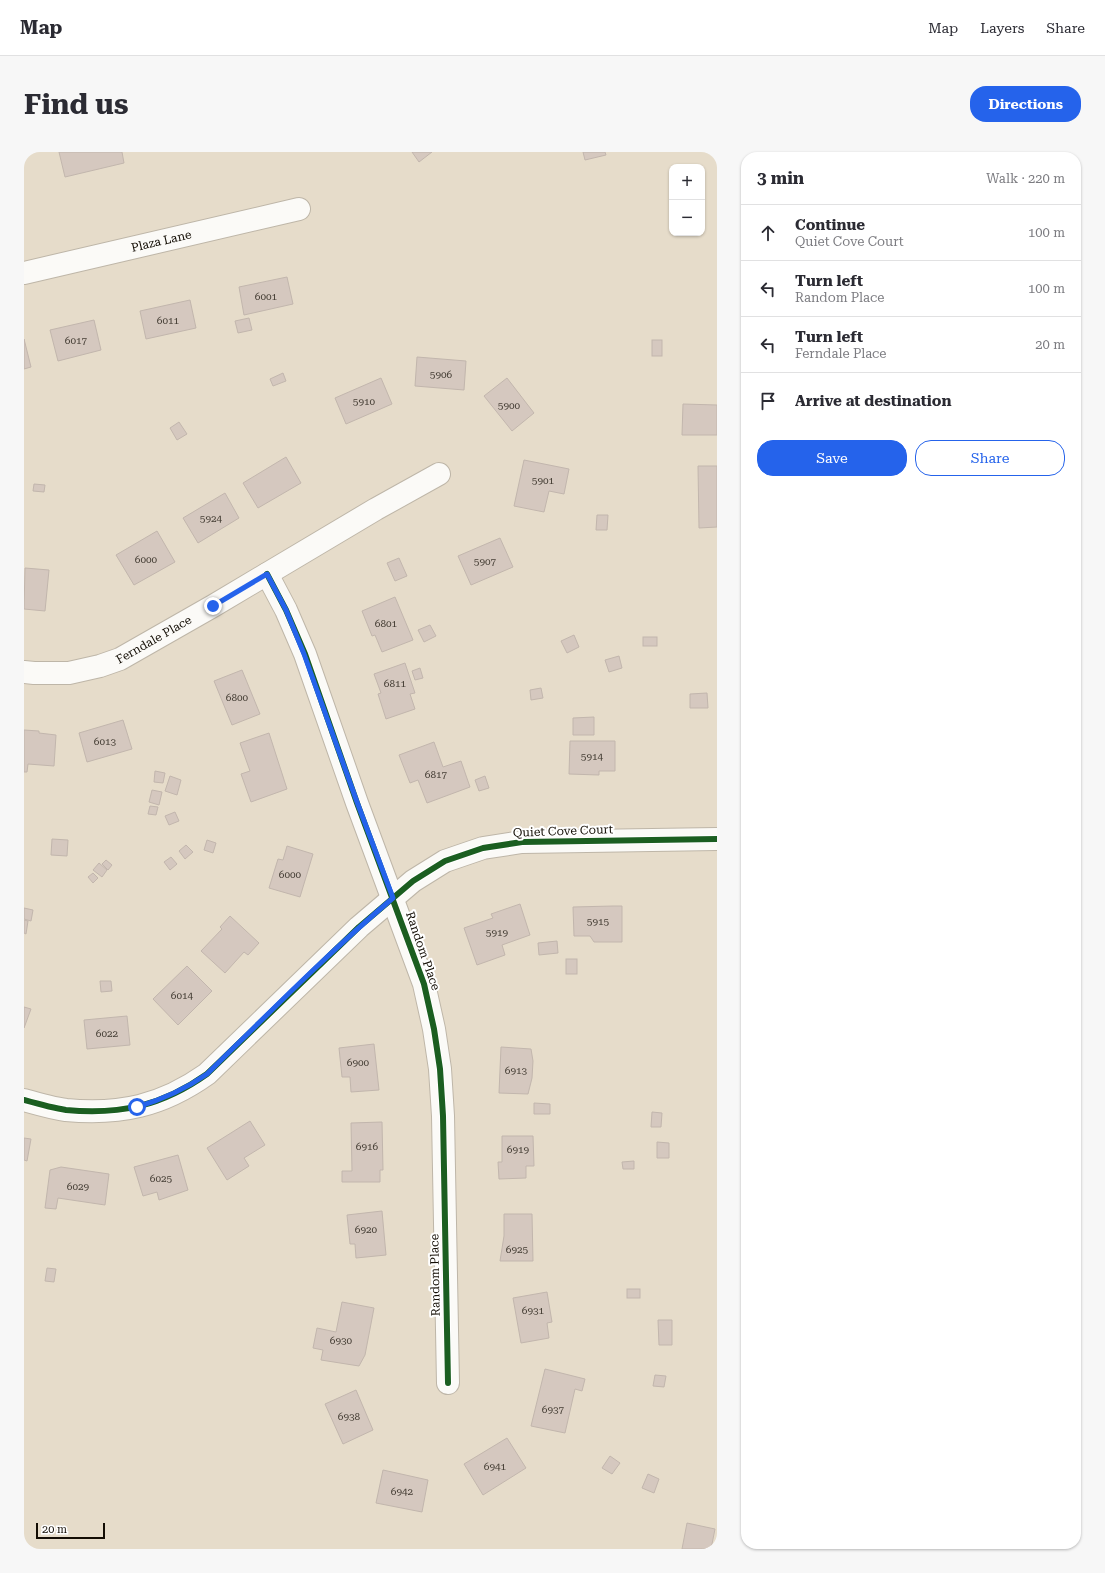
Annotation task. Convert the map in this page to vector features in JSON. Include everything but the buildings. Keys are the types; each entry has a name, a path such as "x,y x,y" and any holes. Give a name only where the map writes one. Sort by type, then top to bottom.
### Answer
{"street":[{"name":"Plaza Lane","path":"24,273 299,209"},
{"name":"Ferndale Place","path":"24,672 69,673 100,666 120,659 213,606 376,509 439,474"},
{"name":"Random Place","path":"267,574 286,610 304,654 393,898 403,930 415,956 424,984 434,1029 440,1069 443,1116 448,1383"},
{"name":"Quiet Cove Court","path":"24,1100 65,1110 111,1112 137,1107 175,1094 207,1074 359,927 413,881 445,861 483,848 522,842 717,839"}],"cycle path":[{"path":"267,574 286,610 305,654 357,803 424,984 434,1029 440,1069 443,1116 448,1383"},
{"path":"24,1100 66,1110 104,1111 140,1106 157,1101 190,1085 207,1074 359,927 413,881 445,861 483,848 522,842 717,839"}],"route":[{"path":"137,1107 175,1094 207,1074 305,978 359,927 393,898 304,654 286,610 267,574 213,606"}]}
